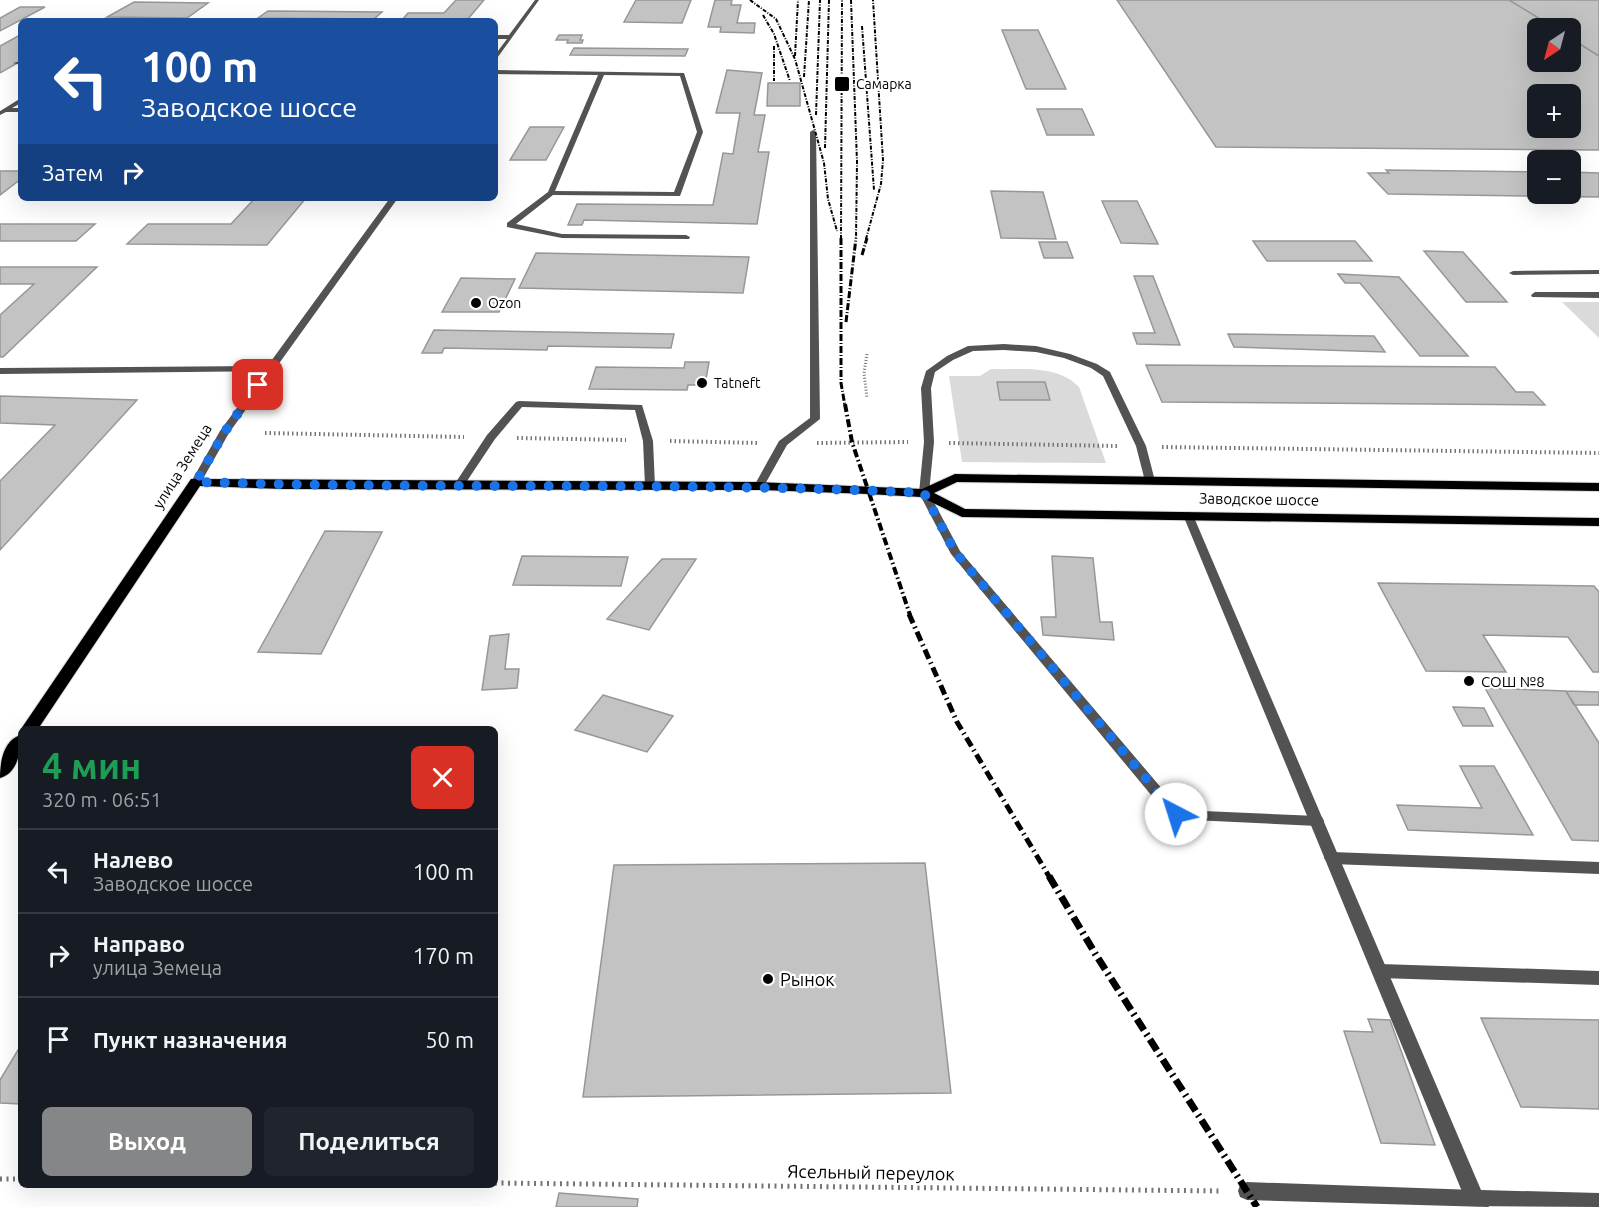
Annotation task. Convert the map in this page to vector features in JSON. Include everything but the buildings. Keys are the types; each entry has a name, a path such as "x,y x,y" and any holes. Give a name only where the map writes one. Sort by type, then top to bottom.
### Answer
{"main road":[{"name":"Заводское шоссе","path":"924,493 955,478 1599,487"},
{"name":"Заводское шоссе","path":"196,482 759,486 924,493 962,513 1599,522"},
{"name":"улица Земеца","path":"31,726 196,482"},
{"path":"0,772 18,745"}],"street":[{"path":"498,55 537,0"},
{"path":"498,37 511,37"},
{"path":"498,72 682,74 700,132 677,194 551,194"},
{"path":"601,74 551,194 510,225 562,236 686,237"},
{"path":"3,112 18,102"},
{"path":"3,112 18,110"},
{"path":"759,486 783,443 814,420 813,132"},
{"name":"улица Земеца","path":"196,482 224,433 392,201"},
{"path":"1513,273 1599,272"},
{"path":"1535,295 1599,295"},
{"path":"1150,481 1141,446 1107,374 1067,356 1036,349 1004,346 971,348 950,358 932,371 926,388 929,442 924,493 955,552 1176,814 1317,821"},
{"path":"0,371 269,369"},
{"path":"459,485 491,437 519,404 639,407 648,441 651,486"},
{"path":"1188,515 1477,1203"},
{"path":"1332,858 1599,868"},
{"path":"1380,971 1599,978"},
{"path":"1247,1191 1477,1203 1599,1202"}],"path":[{"path":"867,354 864,373 867,398"},
{"path":"0,1179 18,1179"},
{"name":"Ясельный переулок","path":"498,1184 1247,1191"}],"shaded area":[{"path":"1562,302 1599,302 1599,338"},
{"path":"991,369 1049,371 1070,380 1079,387 1106,463 962,462 949,376 980,376"}],"railway":[{"path":"750,0 776,19 795,59 824,163 828,199 837,231"},
{"path":"795,56 798,0"},
{"path":"804,77 809,0"},
{"path":"816,115 820,0"},
{"path":"825,148 829,0"},
{"path":"841,239 842,0"},
{"path":"851,0 857,162 856,239"},
{"path":"866,239 881,184 883,160 873,0"},
{"path":"763,15 774,34 790,81"},
{"path":"862,26 874,190"},
{"path":"774,46 774,81"},
{"path":"846,322 856,238"},
{"path":"862,255 867,238"},
{"path":"841,239 841,383 845,406"},
{"path":"845,404 852,442 910,615"},
{"path":"909,614 957,722 1050,878"},
{"path":"1049,876 1096,955 1257,1207"}],"place":[{"name":"Самарка","path":"842,84"},
{"name":"Ozon","path":"476,303"},
{"name":"Tatneft","path":"702,383"},
{"name":"СОШ №8","path":"1469,681"},
{"name":"Рынок","path":"768,979"}],"route":[{"path":"258,385 224,433 196,482 284,485 759,486 924,493 955,552 1176,814"}]}
